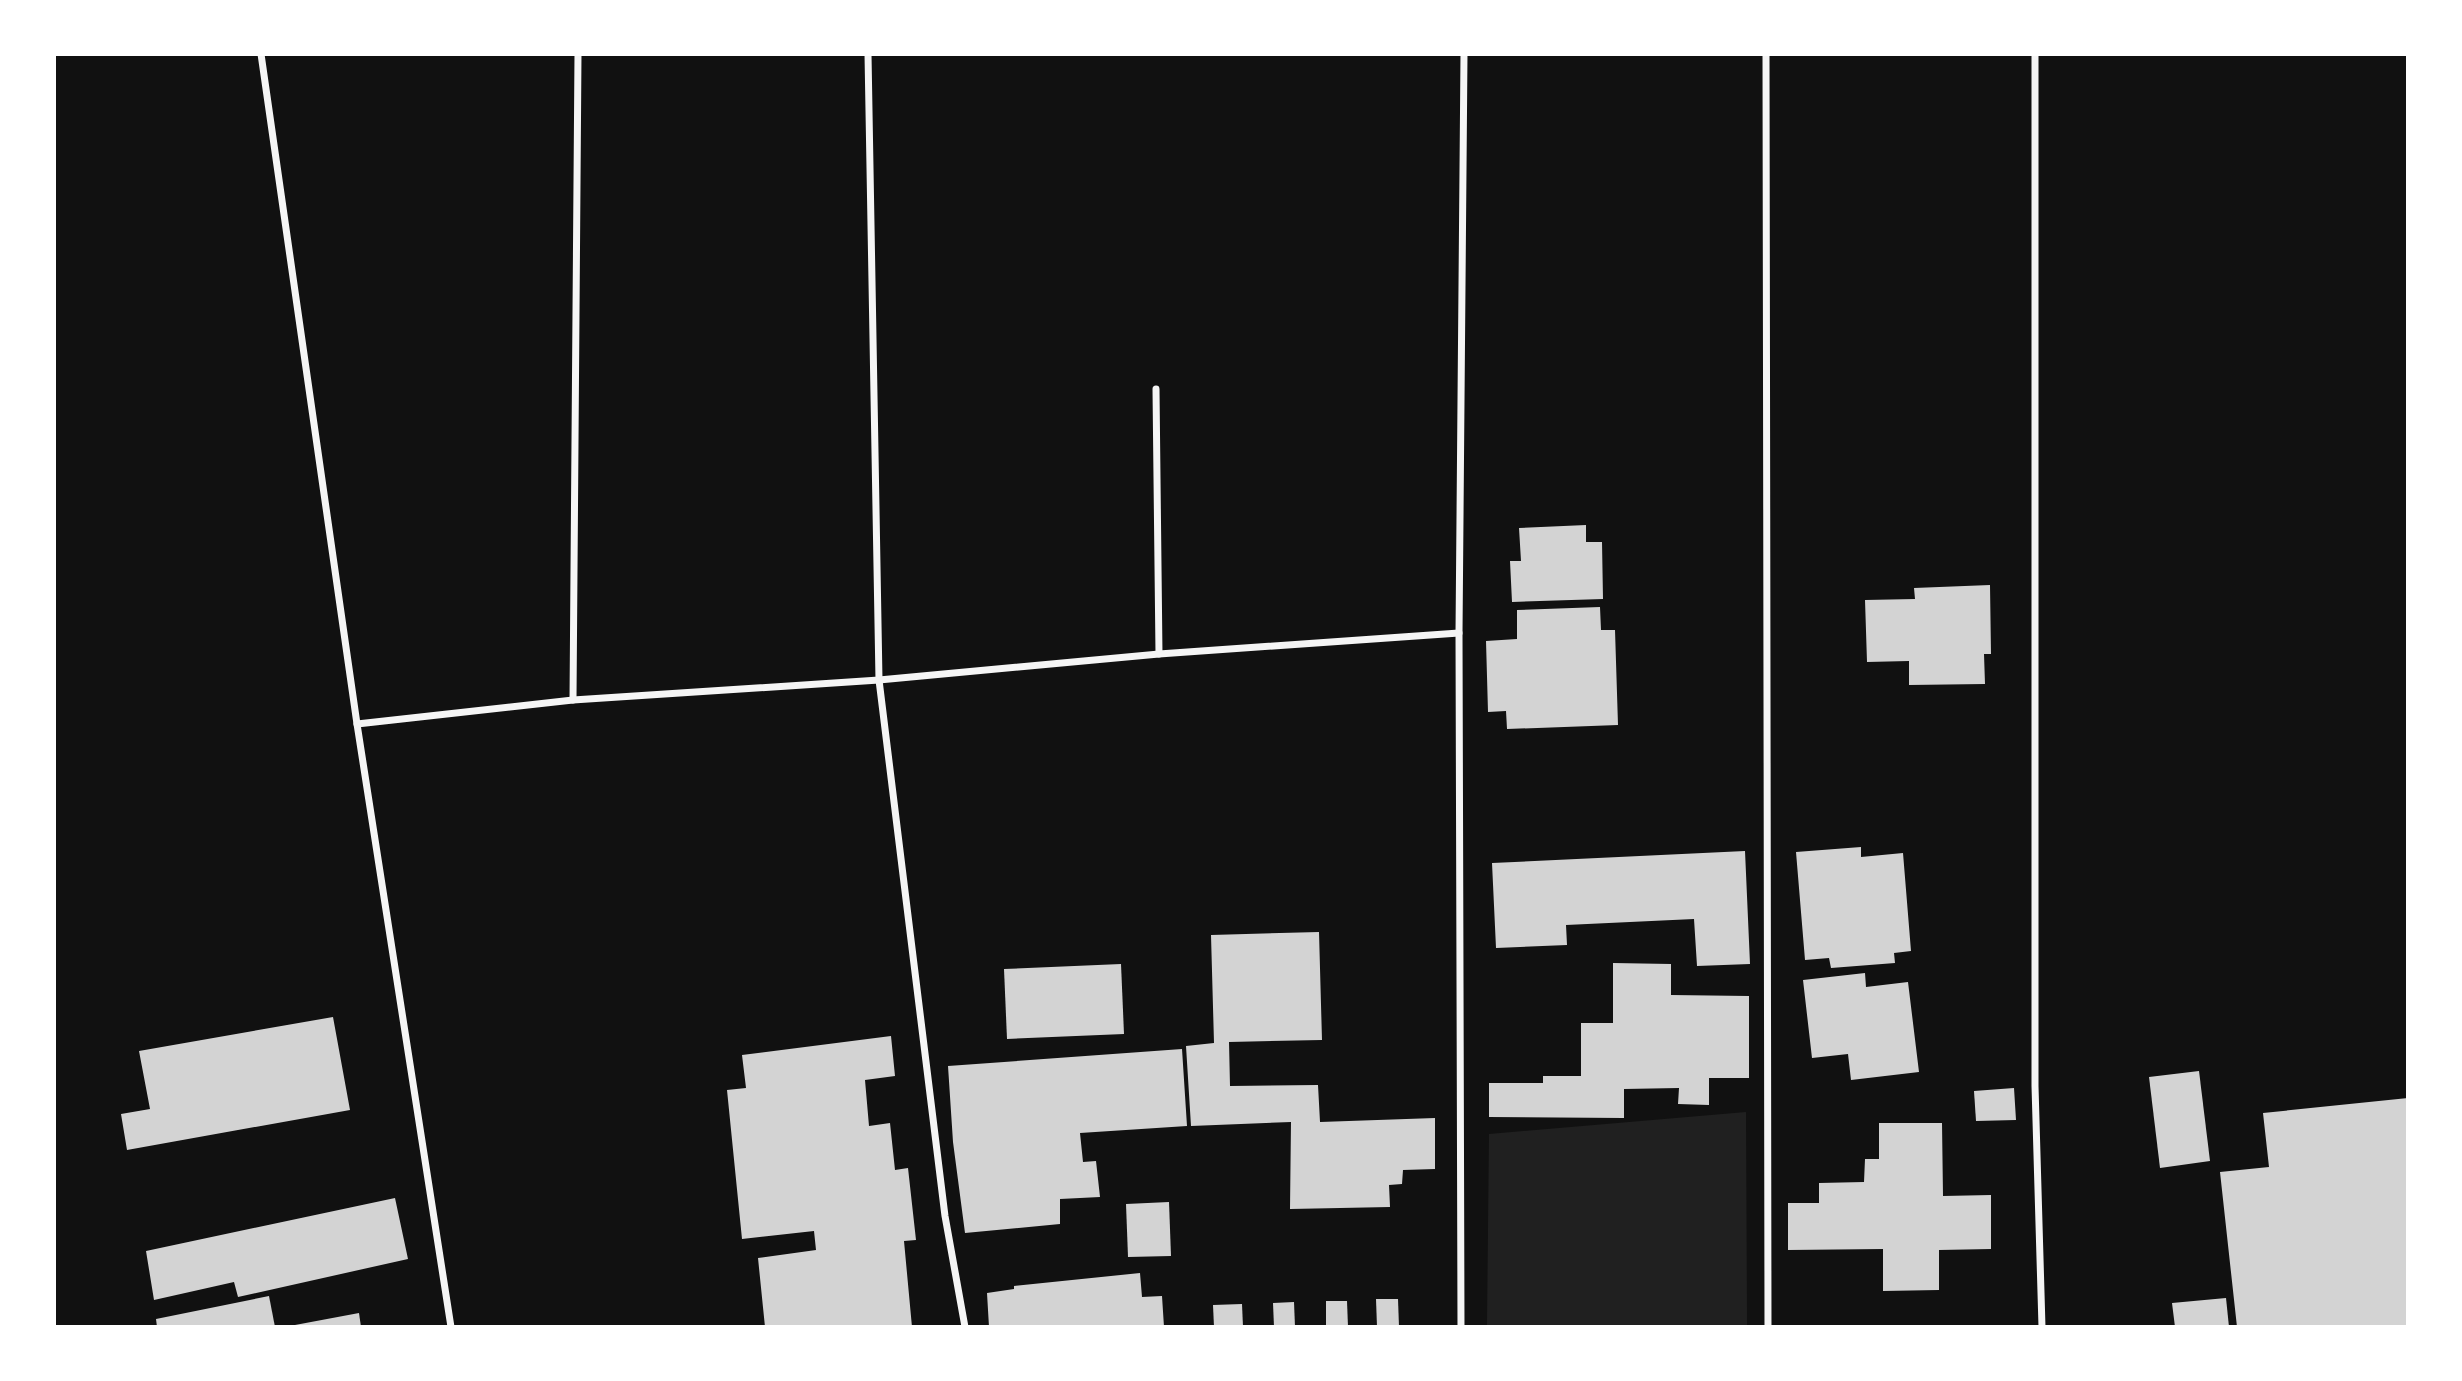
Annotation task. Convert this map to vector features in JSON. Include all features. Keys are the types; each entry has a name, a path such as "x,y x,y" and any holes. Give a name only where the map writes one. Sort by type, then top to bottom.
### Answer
{"street":[{"path":"261,54 357,724 451,1327"},
{"path":"573,700 578,54"},
{"path":"868,54 879,680 945,1216 965,1327"},
{"path":"1461,1327 1459,633 1464,54"},
{"path":"1766,54 1768,1327"},
{"path":"2035,54 2035,1086 2042,1327"},
{"path":"1156,389 1159,654"},
{"path":"357,724 573,700 879,680 1159,654 1459,633"}],"shaded area":[{"path":"1746,1112 1747,1327 1487,1327 1489,1134"}],"building":[{"path":"1586,525 1586,542 1602,542 1603,599 1512,602 1510,561 1521,561 1519,528"},
{"path":"1990,585 1991,654 1984,654 1985,684 1909,685 1909,661 1867,662 1865,600 1915,599 1914,588"},
{"path":"1600,607 1601,630 1615,630 1618,725 1507,729 1506,711 1488,712 1486,641 1517,639 1517,610"},
{"path":"1861,847 1861,857 1903,853 1911,951 1894,953 1895,963 1831,968 1829,958 1805,960 1796,852"},
{"path":"1745,851 1750,964 1697,966 1694,919 1566,925 1567,945 1496,948 1492,863"},
{"path":"1319,932 1322,1040 1229,1042 1230,1086 1318,1085 1320,1122 1435,1118 1435,1169 1403,1170 1402,1184 1389,1185 1390,1207 1290,1209 1291,1122 1191,1126 1186,1046 1214,1043 1211,935"},
{"path":"1613,963 1671,964 1671,995 1749,996 1749,1078 1709,1078 1709,1105 1678,1104 1679,1088 1624,1089 1624,1118 1489,1117 1489,1083 1543,1083 1543,1076 1581,1076 1581,1023 1613,1023"},
{"path":"1121,964 1124,1034 1007,1039 1004,969"},
{"path":"1865,973 1866,987 1908,982 1919,1072 1851,1080 1848,1054 1812,1058 1803,980"},
{"path":"333,1017 350,1110 127,1150 121,1114 150,1109 139,1051"},
{"path":"891,1036 895,1076 865,1080 869,1126 890,1123 895,1170 908,1168 916,1240 904,1241 912,1327 765,1327 758,1258 816,1250 814,1231 742,1239 727,1090 746,1088 742,1055"},
{"path":"1182,1049 1187,1126 1080,1133 1083,1162 1096,1161 1100,1197 1060,1199 1060,1224 965,1233 953,1142 948,1066"},
{"path":"2199,1071 2210,1161 2160,1168 2149,1077"},
{"path":"2014,1088 2016,1120 1976,1121 1974,1091"},
{"path":"2408,1098 2408,1327 2237,1327 2220,1172 2269,1167 2263,1113"},
{"path":"1879,1123 1942,1123 1943,1196 1991,1195 1991,1249 1939,1250 1939,1290 1883,1291 1883,1249 1788,1250 1788,1203 1819,1203 1819,1183 1864,1182 1865,1159 1879,1159"},
{"path":"395,1198 408,1259 238,1297 234,1282 154,1300 146,1251"},
{"path":"1169,1202 1171,1256 1128,1257 1126,1204"},
{"path":"1140,1273 1142,1297 1162,1296 1164,1327 989,1327 987,1293 1014,1289 1014,1286"},
{"path":"269,1296 275,1327 157,1327 156,1319"},
{"path":"2226,1298 2229,1327 2175,1327 2172,1303"},
{"path":"1376,1299 1398,1299 1399,1327 1377,1327"},
{"path":"1326,1301 1347,1301 1348,1327 1326,1327"},
{"path":"1294,1302 1295,1327 1274,1327 1273,1303"},
{"path":"1242,1304 1243,1327 1214,1327 1213,1305"},
{"path":"359,1313 361,1327 295,1327 295,1325"}]}
